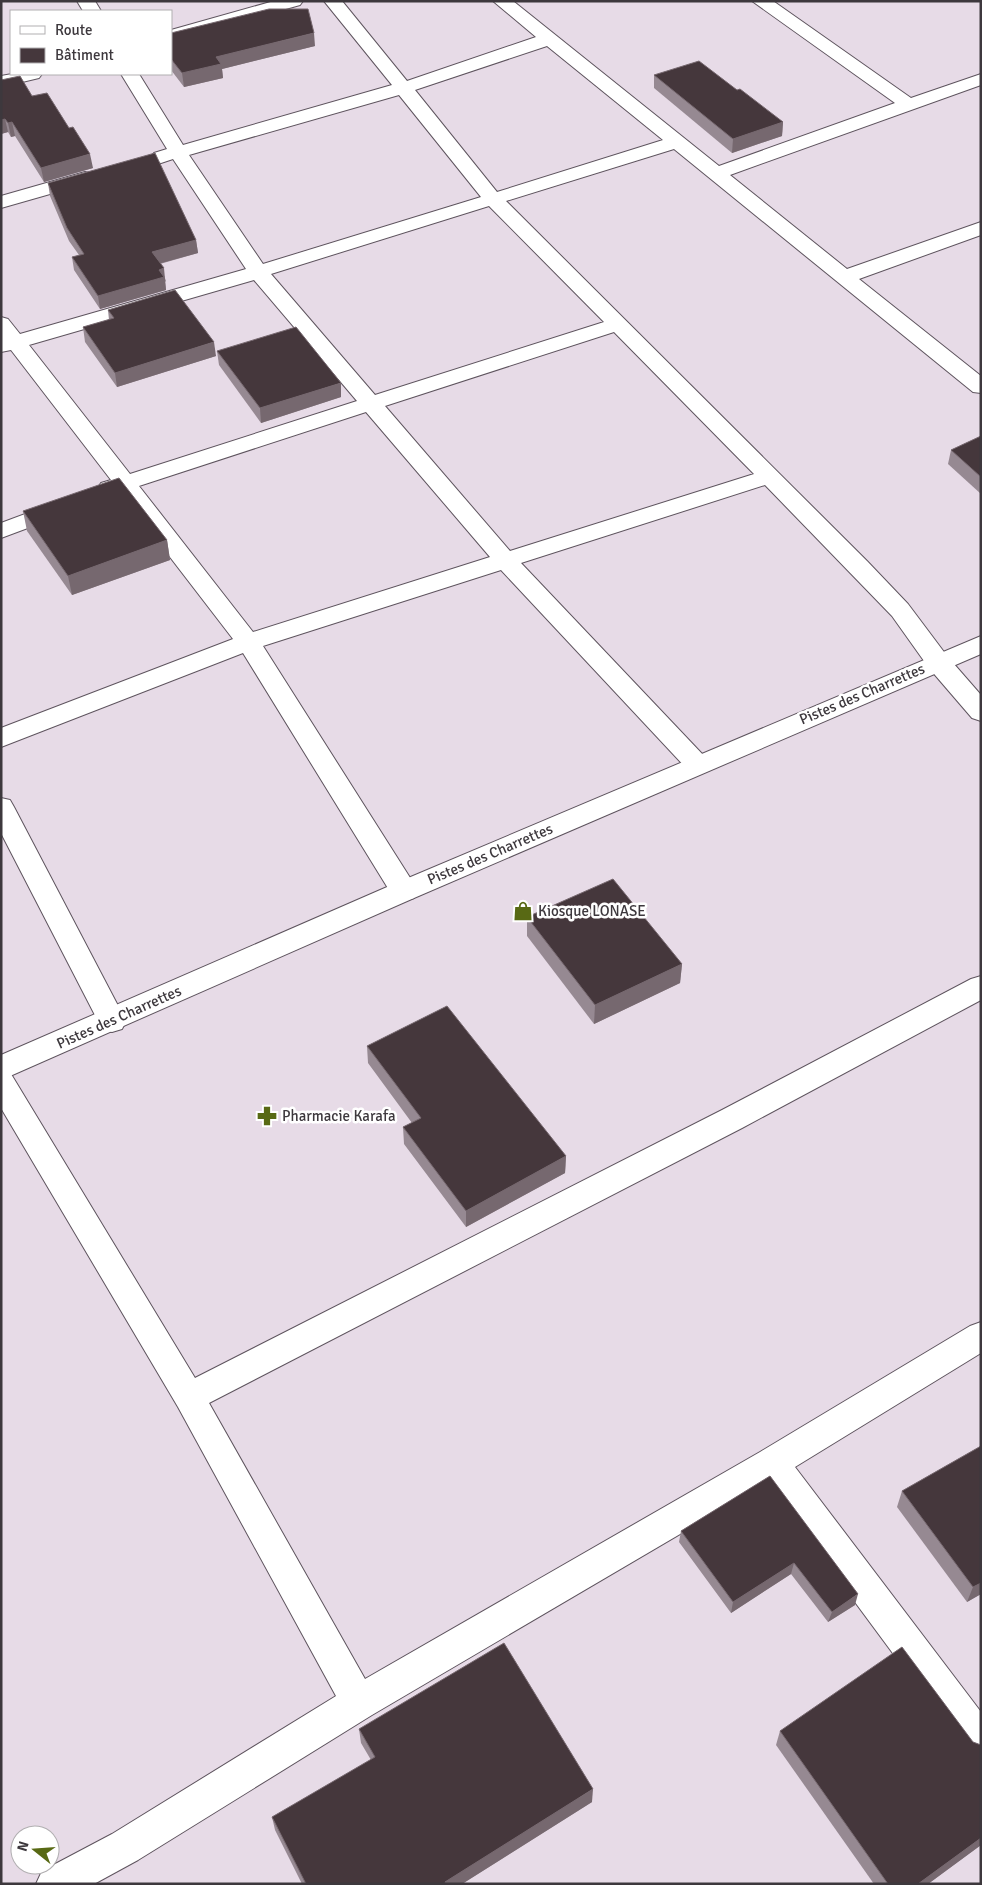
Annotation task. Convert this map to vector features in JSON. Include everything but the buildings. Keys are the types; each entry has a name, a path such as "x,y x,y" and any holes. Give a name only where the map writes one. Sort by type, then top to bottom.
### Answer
{"street":[{"path":"172,36 294,1"},
{"path":"333,1 493,199 771,476 900,610 938,662 981,712"},
{"path":"502,1 981,387"},
{"path":"762,1 910,105"},
{"path":"140,163 403,88 549,39"},
{"path":"1,82 29,75"},
{"path":"131,75 178,152 258,272 504,559 697,764"},
{"path":"715,174 981,80"},
{"path":"404,891 248,642 124,482 6,337 258,272 677,142"},
{"path":"1,202 103,173"},
{"path":"844,277 981,228"},
{"path":"1,531 124,482 371,405 618,324"},
{"path":"1,738 248,642 504,559 771,476"},
{"name":"Pistes des Charrettes","path":"1,1068 697,764 981,644"},
{"path":"1,807 112,1020"},
{"path":"189,1397 732,1119 981,987"},
{"path":"1,1082 189,1397 359,1702"},
{"path":"55,1884 126,1847 359,1702 772,1463 981,1336"},
{"path":"772,1463 981,1742"}],"place":[{"name":"Kiosque LONASE","path":"523,911"},
{"name":"Pharmacie Karafa","path":"267,1116"}]}
